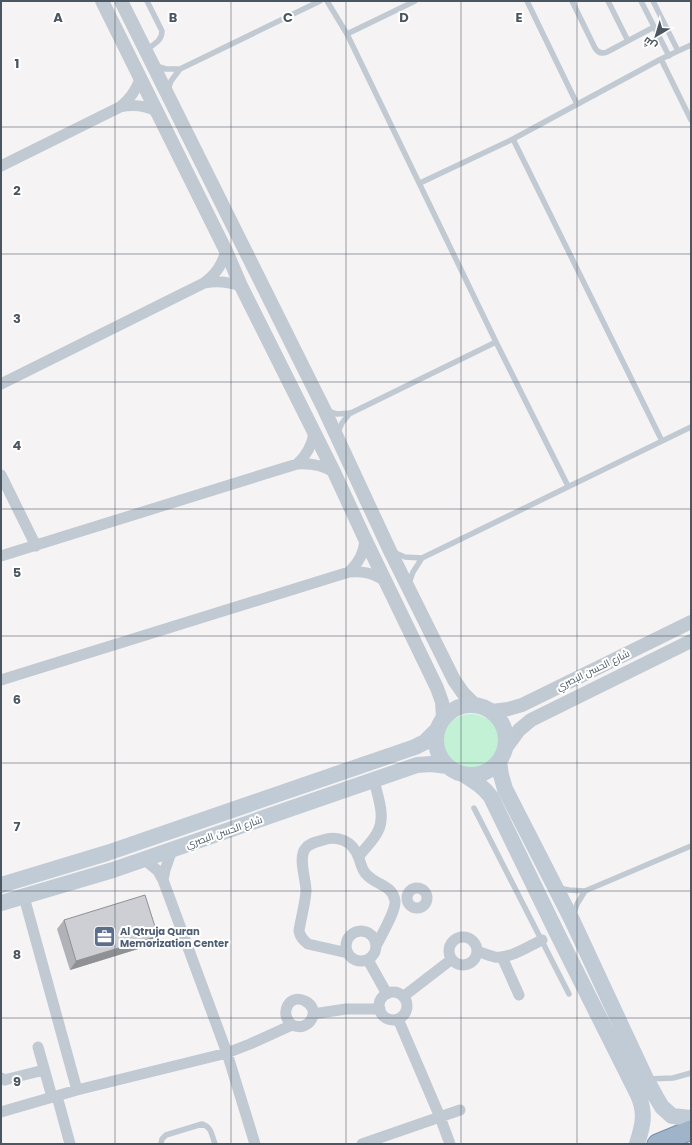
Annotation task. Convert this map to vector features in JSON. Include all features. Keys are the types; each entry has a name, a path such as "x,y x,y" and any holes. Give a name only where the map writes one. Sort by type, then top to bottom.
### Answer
{"highway":[{"path":"657,1144 691,1130"}],"main road":[{"path":"637,1144 641,1130 643,1113 642,1104 549,936 491,797 487,791 476,782 447,766 441,759 437,750 435,741 440,724 450,711 458,707 466,704 476,704 492,711 500,719 506,738 500,774 505,789 556,887 646,1079 662,1107 672,1116 691,1118"},
{"name":"شارع الحسن البصري","path":"1,885 107,853 415,747 425,742 440,724"},
{"path":"463,774 473,775 483,773 492,768 502,755"},
{"name":"شارع الحسن البصري","path":"1,903 112,870 417,766 431,764 447,766"}],"street":[{"path":"102,1 226,251 241,286 334,472 437,688 442,702 440,724"},
{"path":"113,1 124,22 131,28 135,29"},
{"path":"121,1 324,409 390,551 454,680 463,693 476,704"},
{"path":"120,107 133,95 140,79"},
{"path":"1,166 120,107 138,105 148,107 156,111"},
{"path":"1,384 204,283 212,277 218,269 223,261 226,251"},
{"path":"204,283 223,281 241,286"},
{"path":"297,464 304,458 309,450 314,433"},
{"path":"1,556 297,464 316,464 326,467 334,472"},
{"path":"1,475 36,546"},
{"path":"348,572 356,565 361,557 365,539"},
{"path":"1,680 348,572 368,572 378,576 386,582"},
{"name":"شارع الحسن البصري","path":"492,711 522,705 691,622"},
{"name":"شارع الحسن البصري","path":"502,755 519,730 537,717 691,641"},
{"path":"359,856 378,832 381,821 374,780"},
{"path":"348,953 308,944 303,941 299,931 306,891 302,856 305,849 310,844 327,838 337,838 346,841 354,847 359,856 364,872 368,877 388,888 393,894 395,901 394,910 376,946 374,954 368,960 354,960 348,953 346,943 352,934 362,931 372,936 375,940 376,946"},
{"path":"163,880 172,850"},
{"path":"144,859 158,871 163,880 227,1053 255,1144"},
{"path":"24,896 77,1090"},
{"path":"394,910 403,910 411,905"},
{"path":"477,951 495,957 510,956 549,936"},
{"path":"464,937 471,939 476,944 477,951 473,960 467,964 460,964 452,959 449,949 452,942 457,938 464,937"},
{"path":"502,957 519,995"},
{"path":"404,996 452,959"},
{"path":"368,960 387,994"},
{"path":"390,992 398,993 404,996 407,1003 407,1010 403,1016 394,1020 387,1018 382,1013 380,1006 382,999 387,994 390,992"},
{"path":"300,999 307,1001 313,1014 311,1021 306,1025 298,1027 292,1025 287,1019 285,1012 287,1006 293,1001 300,999"},
{"path":"313,1014 346,1009 380,1009"},
{"path":"398,1019 450,1144"},
{"path":"1,1112 77,1090 227,1053 292,1025"},
{"path":"38,1047 44,1070 70,1144"},
{"path":"1,1078 5,1080 44,1070"},
{"path":"362,1144 460,1110"}],"lane":[{"path":"146,50 160,40 162,36 162,31 147,1"},
{"path":"152,65 166,69 180,69 320,1"},
{"path":"327,1 347,34 496,342 568,486"},
{"path":"347,34 415,1"},
{"path":"527,1 577,104"},
{"path":"572,1 597,51 600,53 604,53 654,26"},
{"path":"608,1 628,40"},
{"path":"641,1 669,56"},
{"path":"653,1 678,52"},
{"path":"420,183 513,139 691,45"},
{"path":"661,60 691,120"},
{"path":"167,94 171,81 180,69"},
{"path":"513,139 662,441"},
{"path":"337,436 342,423 351,413 496,342"},
{"path":"324,409 337,414 351,413"},
{"path":"390,551 405,557 422,558 691,427"},
{"path":"408,587 413,572 422,558"},
{"path":"474,808 549,936 569,994"},
{"path":"556,887 585,891 691,846"},
{"path":"572,920 577,904 585,891"},
{"path":"646,1079 673,1078 691,1072"},
{"path":"161,1144 162,1139 166,1135 202,1124 209,1128 215,1144"}],"green space":[{"path":"471,714 488,719 496,727 501,744 496,761 488,769 471,774 454,769 446,761 441,744 446,727 454,719"}],"building":[{"name":"Al Qtruja Quran Memorization Center","path":"145,895 158,936 76,961 64,920"}],"place":[{"name":"Al Qtruja Quran Memorization Center","path":"104,937"}]}
